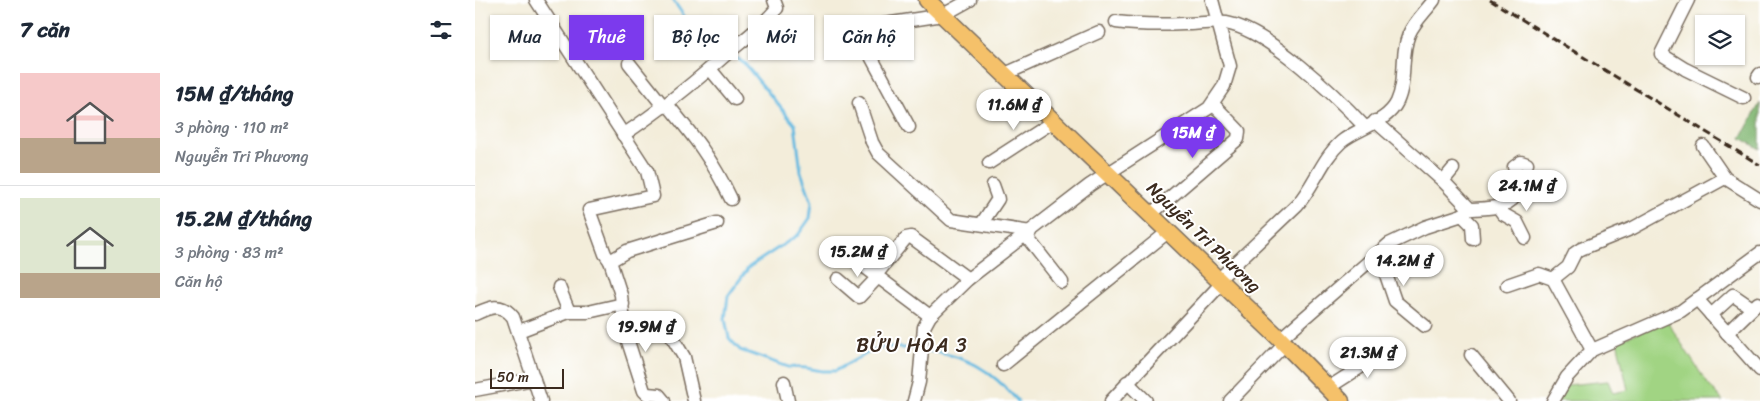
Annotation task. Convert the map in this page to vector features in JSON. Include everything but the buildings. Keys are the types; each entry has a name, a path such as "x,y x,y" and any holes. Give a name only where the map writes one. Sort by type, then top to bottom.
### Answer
{"main road":[{"name":"Nguyễn Tri Phương","path":"927,0 1108,172 1341,401"}],"street":[{"path":"536,0 647,171 653,196 589,210 605,254 610,261 623,304 623,327 642,397 659,395 663,401"},
{"path":"623,135 666,106 723,58 772,14 777,8 775,0"},
{"path":"909,127 861,38 861,31 866,26 943,15 970,0"},
{"path":"915,401 921,342 924,327 930,316 968,279 1108,172 1161,140 1213,104 1224,86 1230,66 1212,0"},
{"path":"1111,401 1220,281 1307,194 1334,149 1354,133 1388,114 1397,102 1409,34 1434,0"},
{"path":"1688,0 1661,54 1685,69 1744,98"},
{"path":"1115,22 1145,26 1218,23 1238,26 1271,45 1443,181 1466,212 1472,225 1473,239"},
{"path":"1005,74 1099,32"},
{"path":"629,63 703,147 717,168 731,199"},
{"path":"710,69 735,99"},
{"path":"859,103 872,142 878,153 951,220 982,223 1029,234 1061,282"},
{"path":"1151,214 1238,139 1239,131 1213,104"},
{"path":"989,163 1054,121"},
{"path":"1703,146 1725,178 1760,200"},
{"path":"1230,401 1282,342 1397,239 1466,212 1498,207 1516,198 1520,189 1514,167 1521,162 1527,164"},
{"path":"1443,181 1453,169"},
{"path":"1553,279 1568,267 1575,253 1581,249 1633,228 1725,178"},
{"path":"982,223 998,199 993,185"},
{"path":"1498,207 1503,214 1517,222 1525,238"},
{"path":"610,261 627,251 717,224"},
{"path":"1003,365 1169,232"},
{"path":"838,279 859,297 906,238 911,237 968,279"},
{"path":"846,253 930,316"},
{"path":"1553,401 1567,377 1592,350 1681,311 1760,253"},
{"path":"1379,254 1395,301 1425,326"},
{"path":"1507,285 1539,274 1553,279 1592,350"},
{"path":"559,287 569,312"},
{"path":"1711,315 1730,295 1737,296 1755,306 1727,333"},
{"path":"1697,300 1760,370"},
{"path":"519,331 569,312 589,312 623,304"},
{"path":"477,309 493,306 507,310 513,317 541,401"},
{"path":"667,329 684,357 694,401"},
{"path":"1328,388 1367,363 1365,346"},
{"path":"1471,355 1509,401"},
{"path":"475,390 534,379"},
{"path":"784,382 788,401"},
{"path":"1127,382 1145,401"}],"green space":[{"path":"1760,103 1760,149 1741,138"},
{"path":"1667,321 1707,383 1723,401 1557,401 1567,385 1608,381 1613,393 1628,390 1617,341"}],"waterway":[{"path":"673,0 683,15"},
{"path":"738,59 744,63 795,125 801,172 812,202 810,218 798,235 749,267 728,296 725,319 729,338 740,350 788,367 822,371 835,371 873,350 886,347 919,349"},
{"path":"925,350 954,356 977,366 997,380 1018,401"}],"railway":[{"path":"1490,0 1760,165"}],"district":[{"name":"BỬU HÒA 3","path":"912,345"}]}
